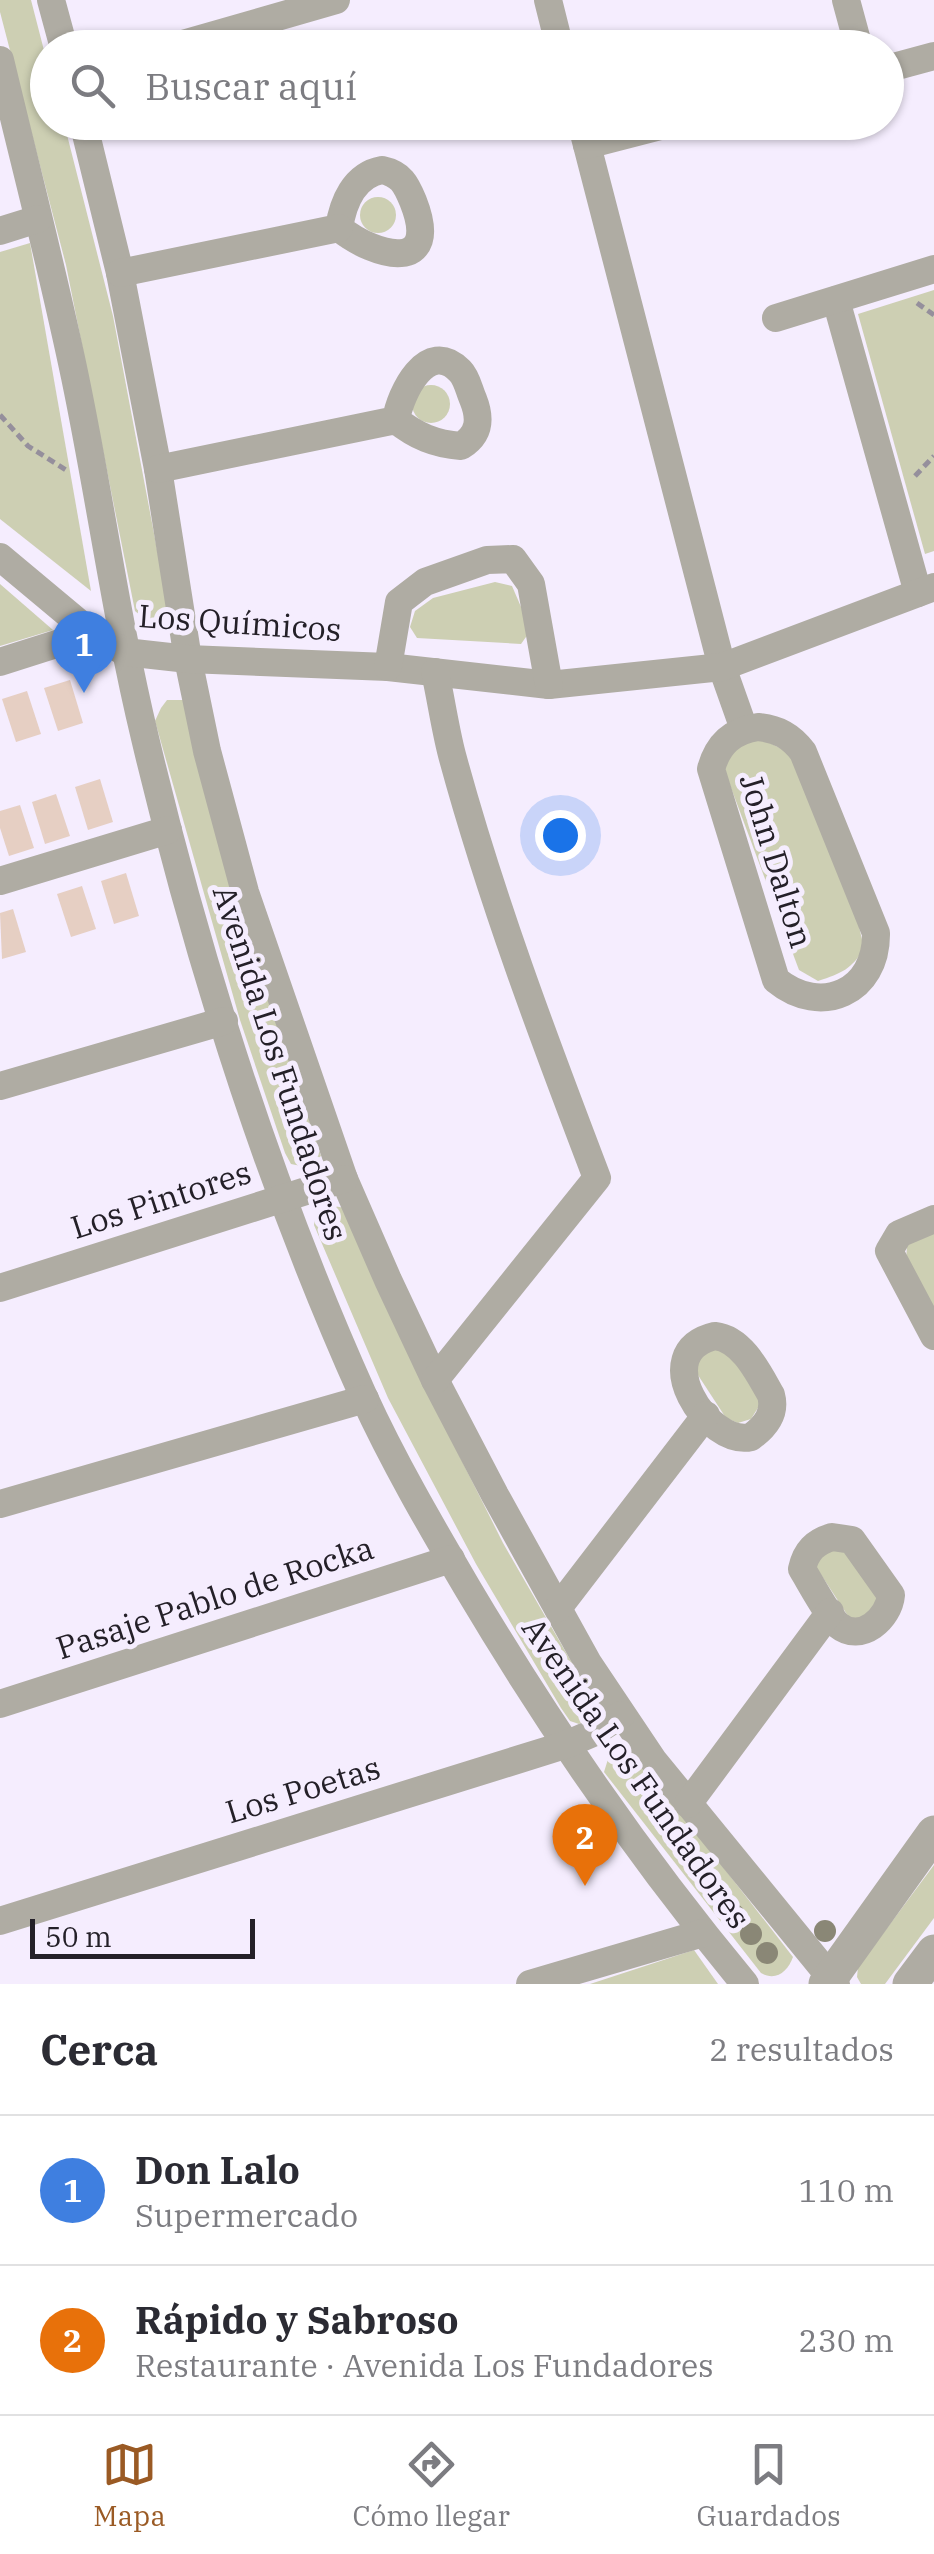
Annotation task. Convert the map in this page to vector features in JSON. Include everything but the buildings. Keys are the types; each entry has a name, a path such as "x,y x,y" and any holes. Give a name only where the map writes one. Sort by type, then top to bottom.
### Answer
{"street":[{"path":"52,0 60,30"},
{"path":"232,30 336,0"},
{"path":"548,0 556,30"},
{"path":"846,0 854,30"},
{"path":"904,64 934,56"},
{"name":"Avenida Los Fundadores","path":"0,60 76,378 124,652 168,830 224,1022 283,1198 322,1299 365,1399 506,1653 565,1745 745,1984"},
{"name":"Avenida Los Fundadores","path":"87,140 120,273 206,751 245,892 344,1178 436,1380 588,1663 621,1715 688,1804 831,1982"},
{"name":"John Dalton","path":"586,140 722,667 744,729"},
{"path":"0,230 38,218"},
{"path":"120,273 339,228"},
{"path":"776,318 934,269"},
{"path":"836,300 926,590"},
{"path":"158,469 396,420"},
{"name":"Los Químicos","path":"0,557 91,633 124,652 188,659 388,667 549,684 722,667 926,590"},
{"path":"388,667 398,602 425,582 486,560 513,559 531,584 549,684"},
{"path":"0,662 91,633"},
{"path":"435,672 452,752 493,890 597,1178 436,1380"},
{"name":"John Dalton","path":"771,728 795,741 803,752 876,933 876,947 866,974 846,992 832,997 802,996 776,980 711,769 722,744 744,729 771,728"},
{"path":"0,881 168,830"},
{"path":"0,1086 224,1022"},
{"name":"Los Pintores","path":"0,1288 344,1178"},
{"path":"934,1219 899,1234 890,1250 934,1336"},
{"path":"0,1504 365,1399"},
{"path":"558,1608 706,1415"},
{"name":"Pasaje Pablo de Rocka","path":"0,1704 451,1559"},
{"path":"688,1804 830,1612"},
{"name":"Los Poetas","path":"0,1921 565,1745 621,1715"},
{"path":"831,1982 934,1833"},
{"path":"530,1984 703,1933"},
{"path":"910,1984 934,1952"}],"path":[{"path":"0,415 28,446 70,472"}],"green space":[{"path":"0,0 31,0 39,30 30,30 30,127"},
{"path":"33,140 68,140 113,316 169,613 160,623 152,625 135,611 66,265"},
{"path":"378,197 391,202 396,215 391,228 378,233 365,228 360,215 365,202"},
{"path":"30,243 91,591 0,519 0,252"},
{"path":"934,290 934,551 925,554 858,314"},
{"path":"431,385 444,391 450,404 444,417 431,423 418,417 412,404 418,391"},
{"path":"495,582 512,586 531,630 521,644 417,638 410,627 415,611 433,598"},
{"path":"0,584 53,630 0,646"},
{"path":"167,700 183,700 321,1156 306,1167 291,1164 285,1153 240,1020 155,721"},
{"path":"754,735 790,753 857,918 864,948 846,969 818,981 799,970 724,769 728,753"},
{"path":"328,1205 345,1208 435,1407 503,1543 590,1694 590,1711 579,1724 570,1721 561,1708 476,1564 388,1398 314,1225 315,1217"},
{"path":"934,1229 934,1315 906,1263 907,1244"},
{"path":"719,1348 731,1354 761,1403 751,1419 738,1423 726,1418 694,1369 703,1351"},
{"path":"841,1546 884,1601 860,1621 848,1616 816,1567 825,1549"},
{"path":"617,1750 633,1751 793,1957 781,1974 761,1973 604,1772 609,1756"},
{"path":"934,1865 934,1918 885,1984 861,1984 858,1967"},
{"path":"694,1950 718,1984 590,1984"}],"place":[{"name":"Don Lalo","path":"84,693"},
{"name":"Rápido y Sabroso","path":"585,1886"}]}
